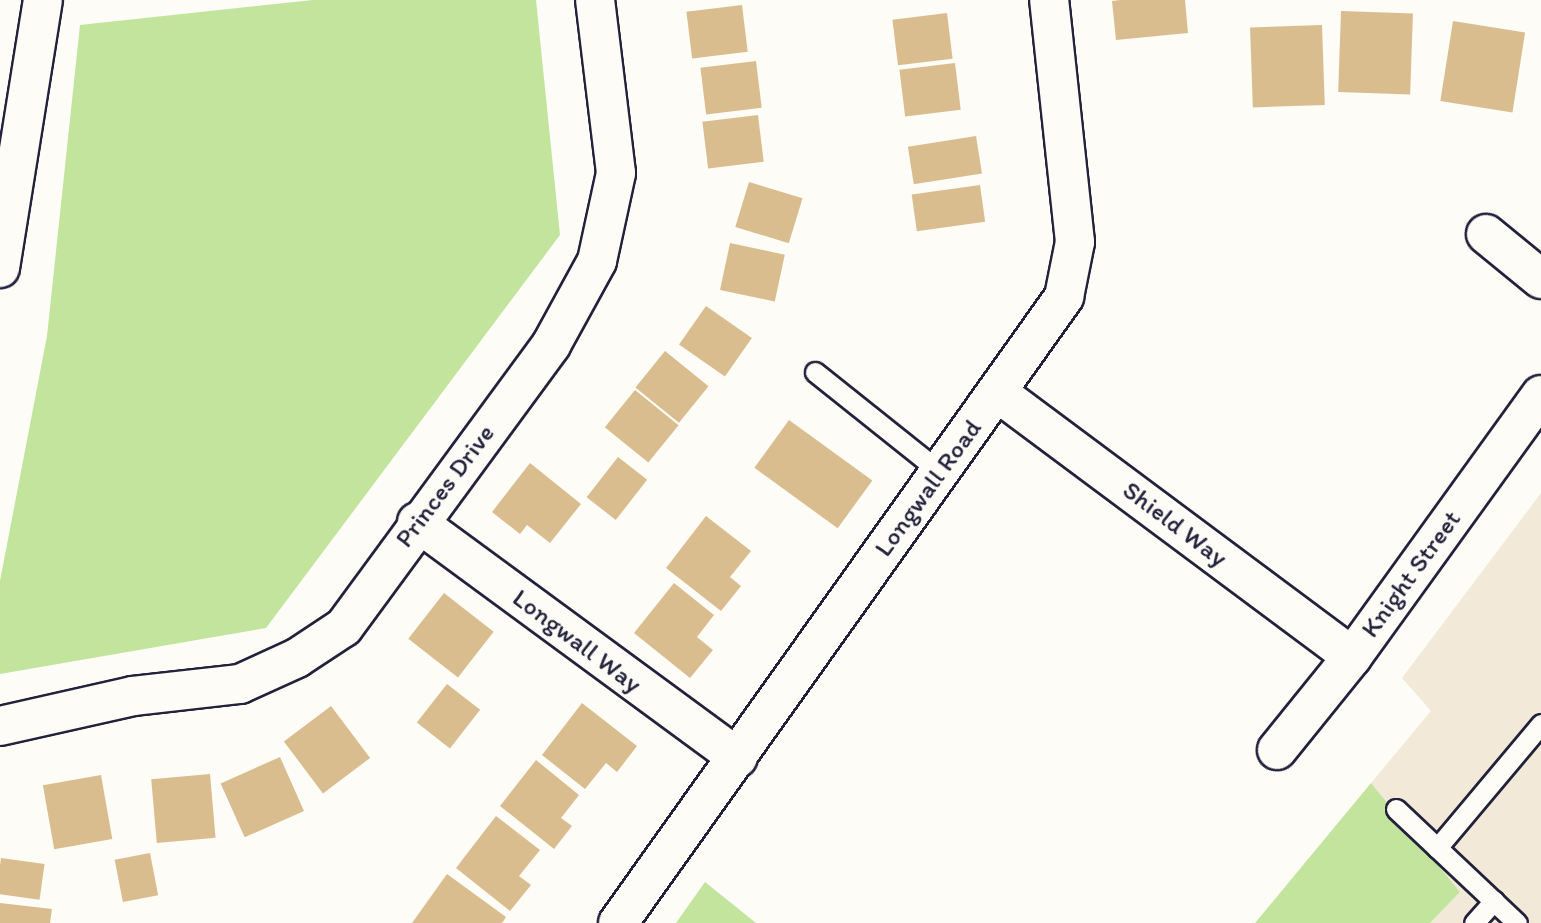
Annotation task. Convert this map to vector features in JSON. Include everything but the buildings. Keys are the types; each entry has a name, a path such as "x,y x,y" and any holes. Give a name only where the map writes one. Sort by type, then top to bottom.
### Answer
{"street":[{"path":"0,268 43,0"},
{"name":"Princes Drive","path":"0,726 133,696 240,684 298,658 344,627 417,522 551,345 597,261 616,173 595,0"},
{"name":"Longwall Road","path":"618,923 1064,297 1075,242 1049,0"},
{"path":"1486,234 1541,279"},
{"name":"Shield Way","path":"997,393 1352,657"},
{"name":"Knight Street","path":"1277,750 1352,657 1541,395"},
{"name":"Longwall Way","path":"417,522 737,758"}],"lane":[{"path":"815,372 939,471"},
{"path":"1437,848 1541,724"},
{"path":"1396,809 1517,923"},
{"path":"1474,923 1493,901"}],"shaded area":[{"path":"1541,493 1541,923 1430,923 1460,892 1371,783 1431,711 1402,678"}],"green space":[{"path":"313,0 536,0 560,235 266,628 0,674 0,581 47,336 80,25"},
{"path":"1371,783 1460,892 1430,923 1255,923"},
{"path":"705,882 756,923 676,923"}]}
